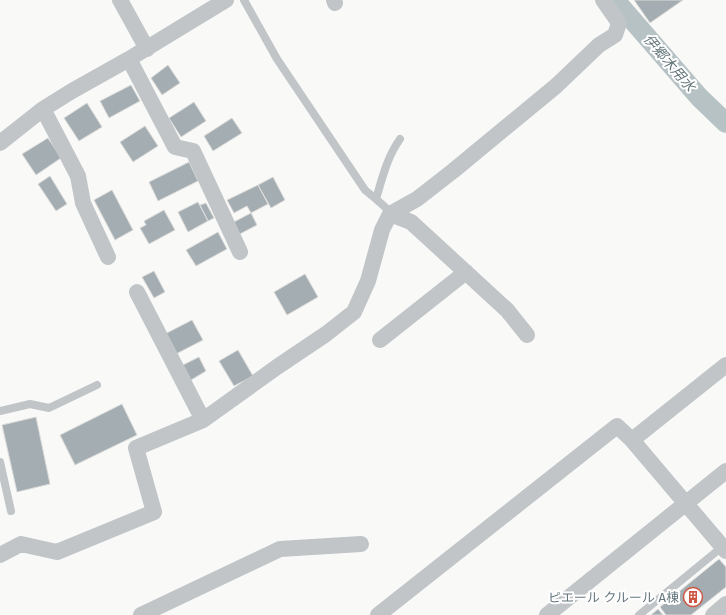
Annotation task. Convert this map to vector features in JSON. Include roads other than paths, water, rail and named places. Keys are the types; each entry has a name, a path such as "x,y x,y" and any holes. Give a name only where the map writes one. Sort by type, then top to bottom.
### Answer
{"street":[{"path":"120,0 147,49"},
{"path":"0,143 43,109 147,49 226,0"},
{"path":"0,556 21,544 57,552 154,512 136,448 203,420 277,366 326,334 354,312 368,280 382,230 390,214 418,200 556,86 598,45 615,35 619,23 603,0"},
{"path":"129,59 175,146 194,151 240,252"},
{"path":"43,109 78,176 83,203 108,257"},
{"path":"390,214 412,222 507,310 527,335"},
{"path":"380,340 466,272"},
{"path":"137,292 203,420"},
{"path":"632,440 726,365"},
{"path":"378,615 617,426 632,440 724,549"},
{"path":"547,615 726,471"},
{"path":"141,615 280,549 361,544"},
{"path":"713,615 726,604"}],"lane":[{"path":"244,0 278,59 306,103 365,190 385,207 390,214"},
{"path":"376,199 388,160 400,139"},
{"path":"0,411 30,404 49,408 97,385"},
{"path":"0,462 11,511"},
{"path":"639,615 724,549"}],"waterway":[{"name":"伊郷木用水","path":"615,0 699,97 726,123"}],"place":[{"name":"ピエール クルール A棟","path":"693,597"}]}
